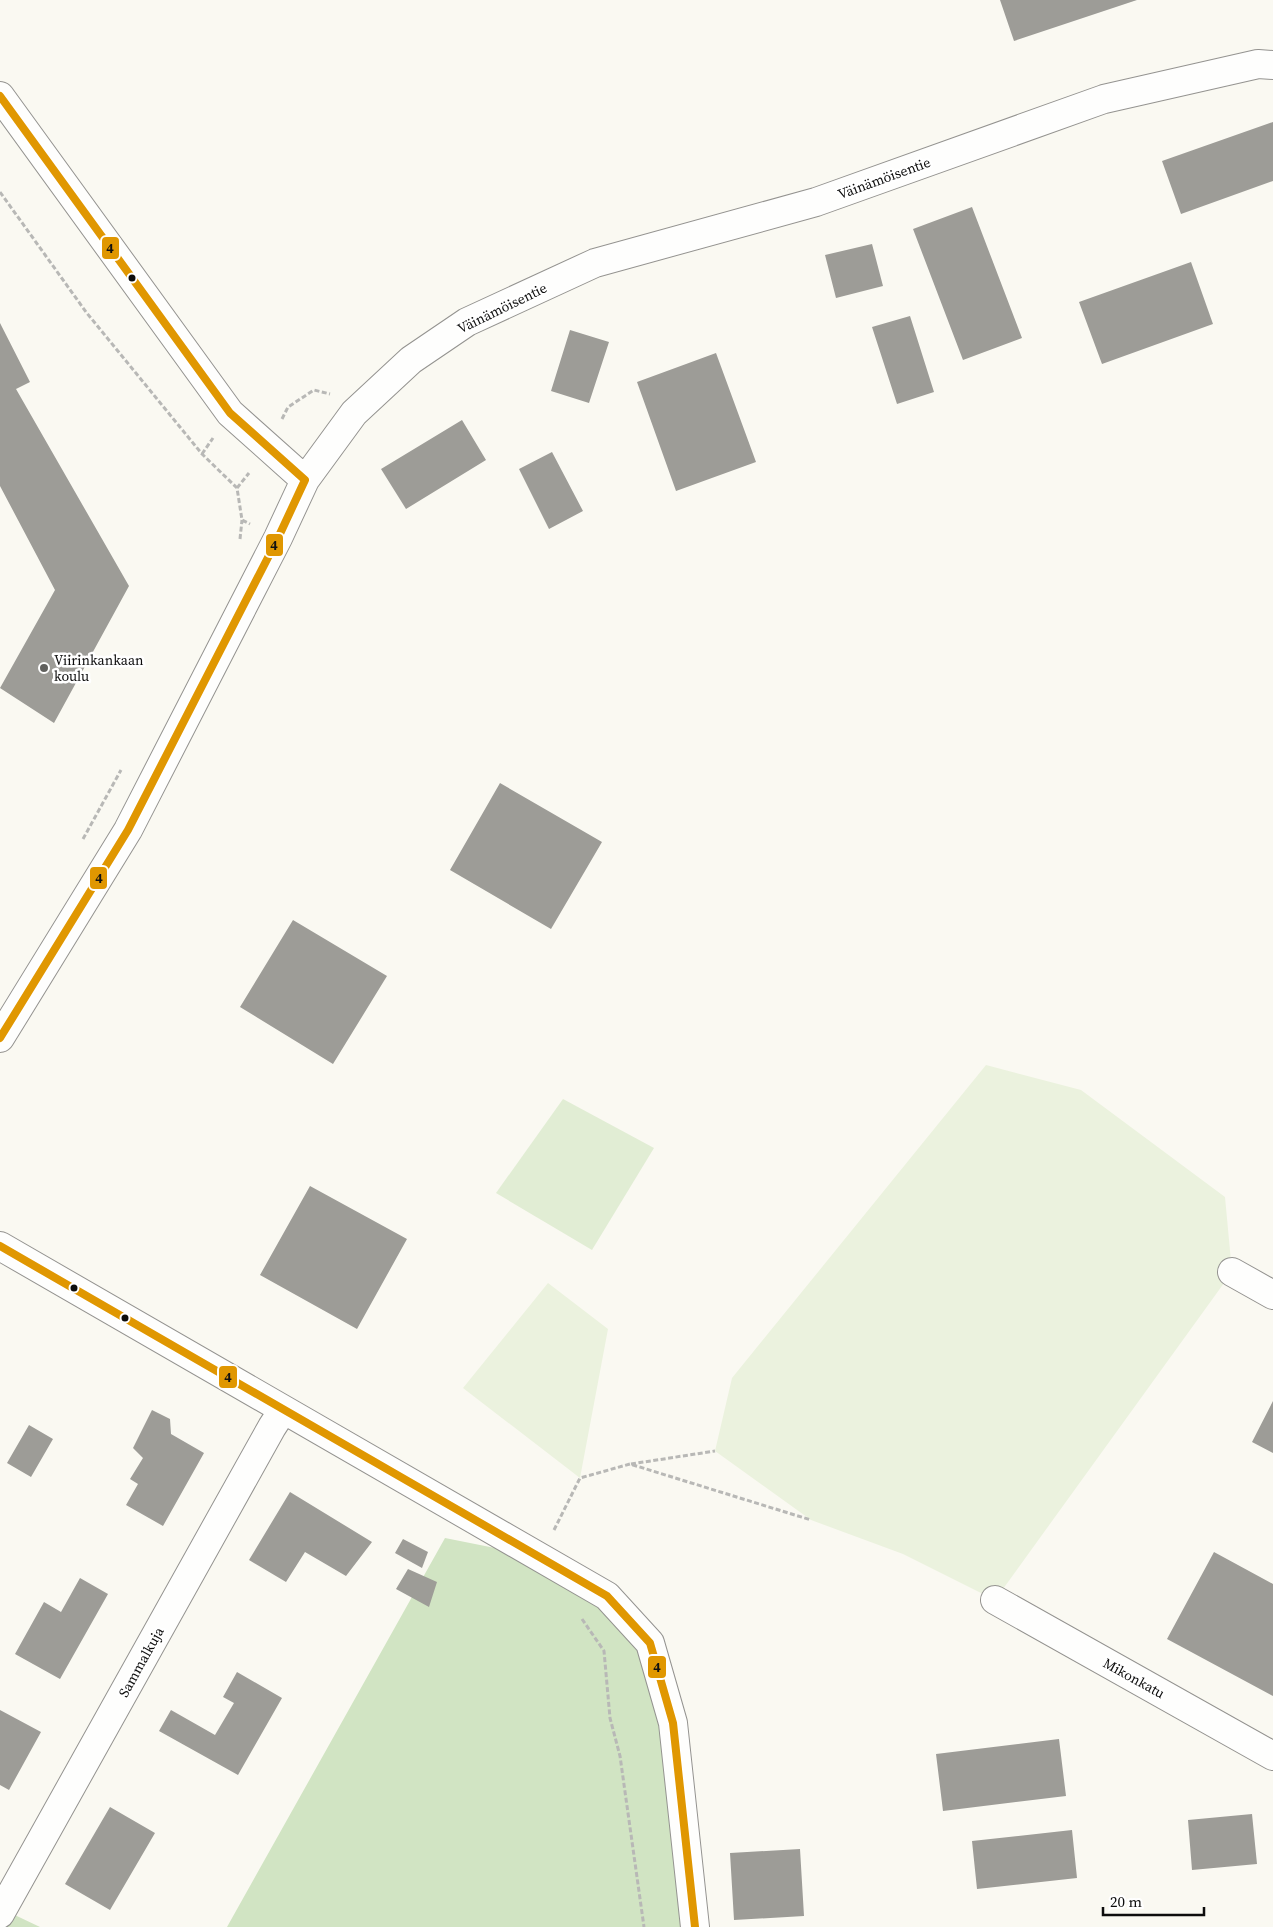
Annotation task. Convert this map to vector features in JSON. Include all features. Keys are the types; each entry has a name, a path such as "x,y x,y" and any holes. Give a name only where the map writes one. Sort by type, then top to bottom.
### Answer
{"street":[{"name":"Väinämöisentie","path":"0,1038 128,830 278,538 305,480 354,413 411,360 467,322 595,263 816,202 1104,99 1258,64 1273,65"},
{"path":"0,96 230,413 305,480"},
{"path":"0,1246 607,1596 650,1643 672,1723 695,1927"},
{"path":"1232,1272 1273,1296"},
{"name":"Sammalkuja","path":"0,1914 257,1453 283,1410"},
{"name":"Mikonkatu","path":"995,1600 1273,1756"}],"path":[{"path":"0,192 86,312 202,454 237,488 242,520 278,538"},
{"path":"540,1558 580,1478 630,1464 715,1451"},
{"path":"630,1464 811,1520"},
{"path":"581,1618 604,1650 610,1718 620,1756 644,1927"}],"green space":[{"path":"986,1065 1081,1090 1225,1197 1232,1272 995,1600 903,1554 811,1520 715,1451 732,1378"},
{"path":"563,1099 654,1148 592,1250 496,1193"},
{"path":"548,1283 608,1329 580,1478 463,1388"},
{"path":"445,1538 540,1557 650,1643 695,1927 227,1927"},
{"path":"0,1908 40,1927 0,1927"}],"building":[{"path":"1000,0 1137,0 1014,41"},
{"path":"1273,122 1273,181 1181,214 1162,161"},
{"path":"972,207 1022,338 963,360 913,229"},
{"path":"872,244 883,286 836,298 825,255"},
{"path":"1191,262 1213,324 1102,364 1079,302"},
{"path":"910,316 934,392 897,404 872,327"},
{"path":"0,323 30,382 16,389 129,586 54,723 0,688 55,590 0,486"},
{"path":"570,330 609,342 589,403 551,391"},
{"path":"716,353 756,462 676,491 637,382"},
{"path":"462,420 486,460 406,509 381,469"},
{"path":"552,452 583,511 549,529 519,469"},
{"path":"500,783 602,842 551,929 450,870"},
{"path":"293,920 387,976 333,1064 240,1007"},
{"path":"310,1186 407,1239 357,1329 260,1275"},
{"path":"1273,1401 1273,1453 1252,1442"},
{"path":"152,1410 170,1419 171,1434 204,1453 163,1526 126,1505 138,1484 130,1479 143,1458 133,1448"},
{"path":"29,1425 53,1439 31,1477 7,1463"},
{"path":"290,1492 372,1542 346,1576 305,1552 286,1582 249,1560"},
{"path":"403,1539 428,1552 422,1568 395,1553"},
{"path":"1214,1552 1273,1584 1273,1696 1167,1639"},
{"path":"408,1569 437,1582 429,1607 396,1589"},
{"path":"80,1578 108,1594 60,1679 15,1654 44,1602 61,1612"},
{"path":"237,1672 282,1698 238,1775 159,1731 171,1710 215,1735 234,1703 223,1697"},
{"path":"0,1710 41,1732 9,1790 0,1785"},
{"path":"1059,1739 1066,1796 943,1811 936,1754"},
{"path":"110,1807 155,1833 110,1910 65,1884"},
{"path":"1252,1814 1257,1864 1192,1870 1188,1820"},
{"path":"1072,1830 1077,1878 977,1889 972,1841"},
{"path":"800,1849 804,1916 734,1920 730,1853"}],"transit line":[{"name":"4","path":"0,96 230,413 305,480 278,538 128,830 0,1038"},
{"name":"4","path":"0,1246 607,1596 650,1643 673,1723 695,1927"}],"place":[{"name":"Viirinkankaan koulu","path":"44,668"}]}
